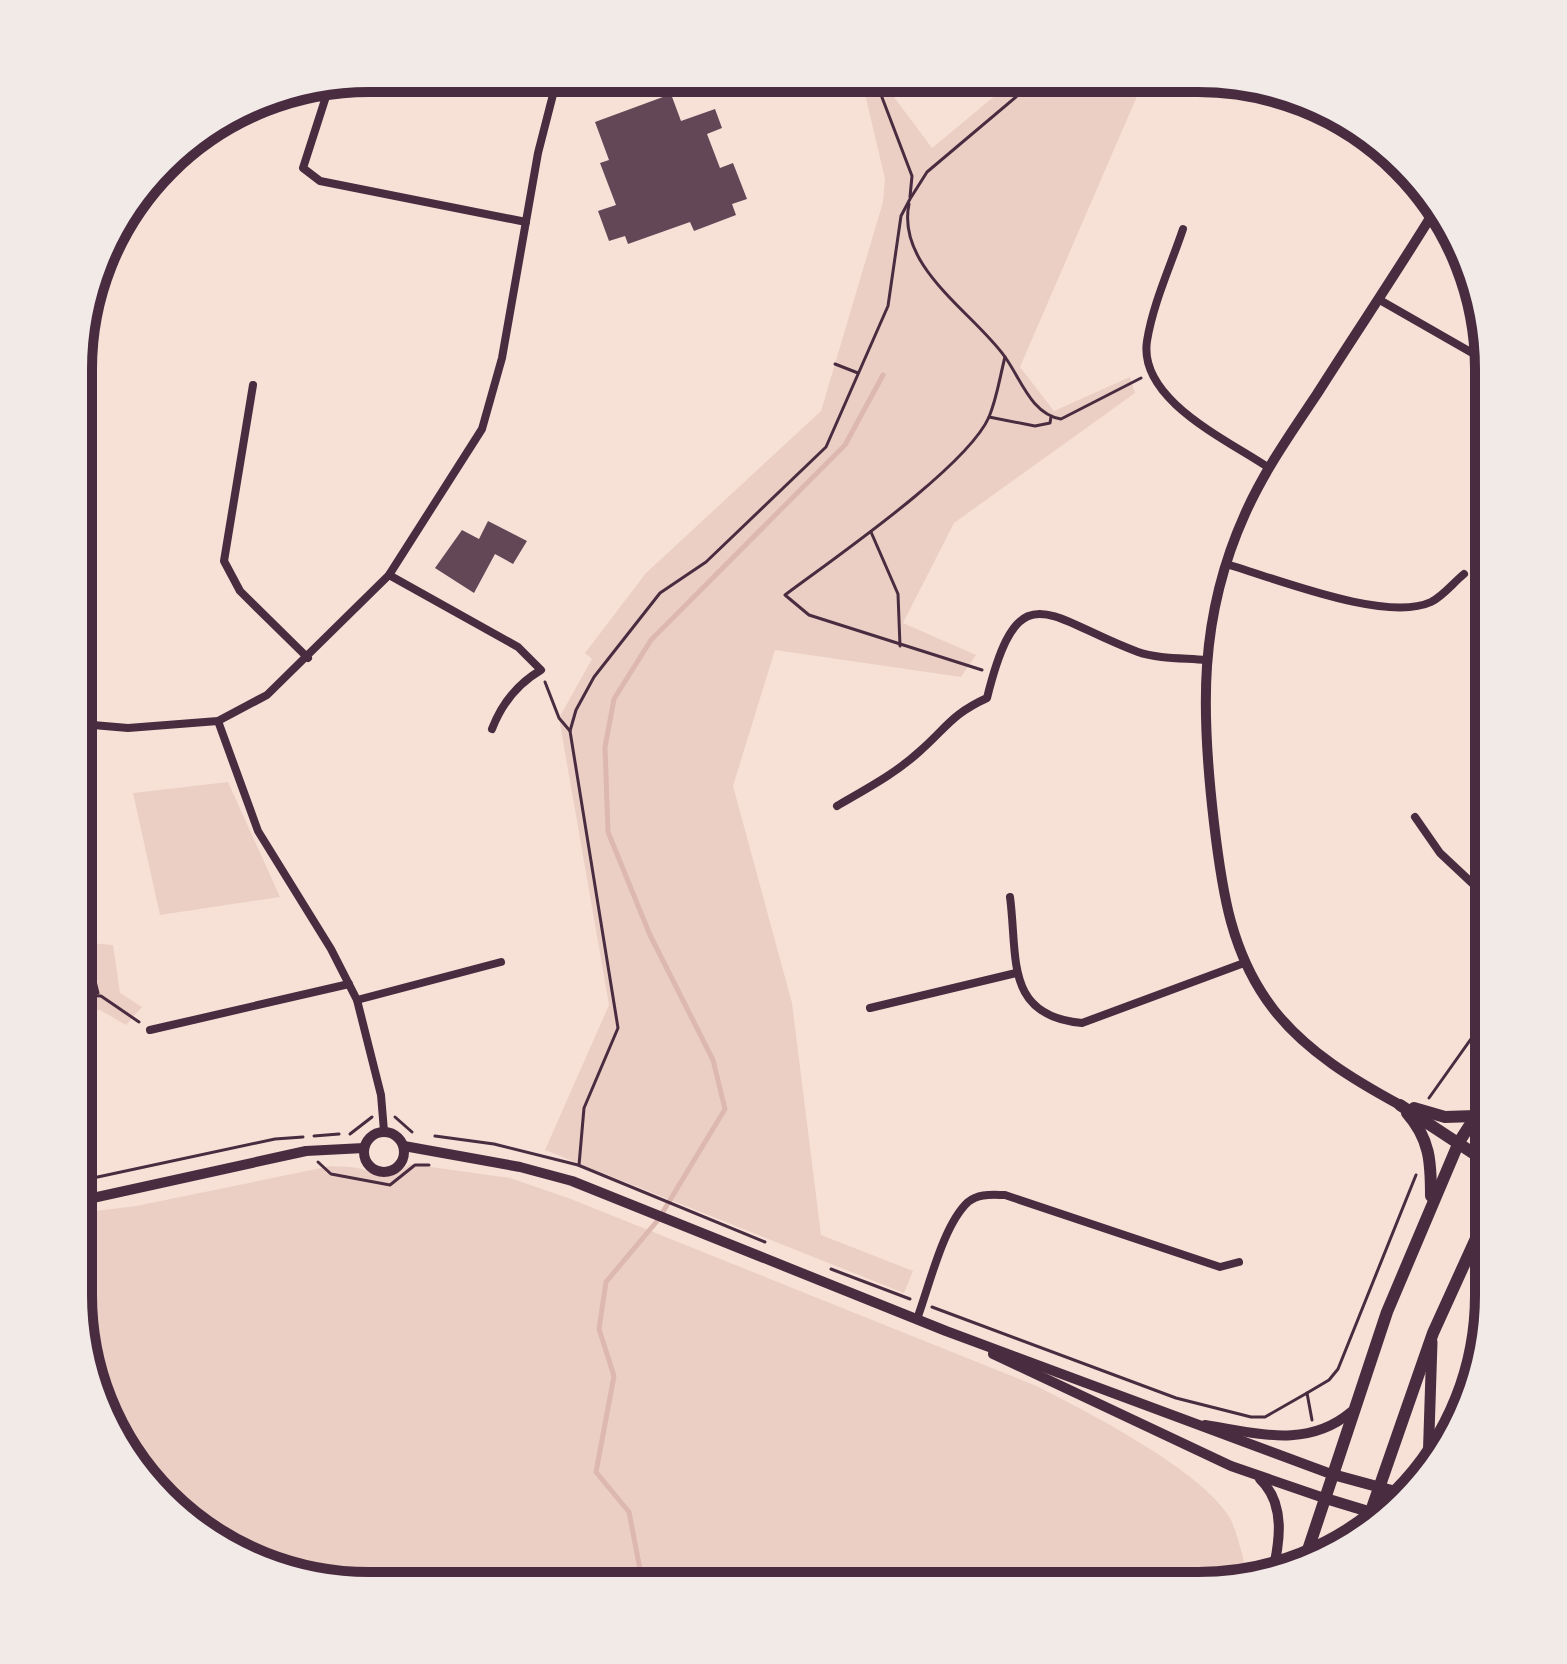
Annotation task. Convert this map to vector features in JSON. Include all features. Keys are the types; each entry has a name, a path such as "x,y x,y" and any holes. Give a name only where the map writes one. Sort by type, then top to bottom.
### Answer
{"main road":[{"path":"1400,1105 1445,1117 1474,1116"},
{"path":"1400,1105 1459,1142 1474,1156"},
{"path":"1400,1105 1421,1128 1428,1145 1431,1203"},
{"path":"1308,1548 1351,1412 1431,1203 1459,1142 1474,1118"},
{"path":"1376,1507 1379,1488 1433,1333 1474,1243"},
{"path":"1429,1448 1433,1333"},
{"path":"1331,1474 1393,1491"},
{"path":"1324,1498 1369,1512"}],"street":[{"path":"92,725 128,728 218,721 267,695 389,575 482,429 502,358 538,153 554,92"},
{"path":"326,95 303,168 320,181 526,222"},
{"path":"1400,1105 1344,1072 1294,1032 1274,1010 1244,963 1225,904 1203,723 1210,624 1226,564 1245,515 1269,468 1430,218"},
{"path":"1183,229 1146,344 1150,374 1166,398 1269,468"},
{"path":"1378,299 1474,354"},
{"path":"253,385 224,561 240,591 308,658"},
{"path":"1226,564 1377,608 1410,608 1432,601 1464,574"},
{"path":"389,575 518,647 541,670 522,681 498,713 492,729"},
{"path":"837,806 886,778 920,751 959,711 987,698 1012,627 1039,613 1055,615 1141,653 1206,660"},
{"path":"218,721 258,831 357,1000 381,1095 384,1131"},
{"path":"1415,817 1440,853 1474,885"},
{"path":"1010,897 1016,973 1030,998 1055,1021 1082,1023 1244,963"},
{"path":"357,1000 501,962"},
{"path":"870,1008 1016,973"},
{"path":"150,1030 349,984"},
{"path":"404,1146 399,1165 382,1172 370,1166 364,1148 369,1138 384,1131 396,1135 404,1146 520,1167 572,1181 946,1331 1331,1474"},
{"path":"93,1198 306,1151 364,1148"},
{"path":"917,1319 950,1229 969,1202 983,1195 1005,1195 1220,1267 1239,1262"},
{"path":"946,1331 1103,1407 1259,1477 1324,1498"},
{"path":"1183,1421 1259,1433 1312,1434 1327,1430 1351,1412"},
{"path":"1259,1477 1272,1491 1278,1509 1273,1561"}],"path":[{"path":"880,92 912,176 909,231 929,271 948,300 1005,357 1040,410 1061,419 1150,374"},
{"path":"572,1181 580,1162 584,1108 618,1028 570,731 576,710 594,677 660,593 706,562 826,447 888,306 901,216 910,199 927,172 1022,92"},
{"path":"993,674 809,615 785,595 871,531 971,444 989,417 1005,357"},
{"path":"835,364 858,373"},
{"path":"989,417 1035,426 1050,423 1051,417"},
{"path":"871,531 898,594 900,646"},
{"path":"541,670 559,718 570,731"},
{"path":"93,972 97,992 150,1030"},
{"path":"93,996 101,996"},
{"path":"1437,1101 1429,1098 1474,1035"},
{"path":"93,1178 275,1139 328,1135"},
{"path":"353,1177 369,1184 390,1185 415,1165 434,1165 446,1154 435,1136"},
{"path":"1176,1398 1258,1418 1335,1375 1420,1167"},
{"path":"643,1191 696,1214"},
{"path":"1307,1393 1312,1434"}],"shaded area":[{"path":"890,92 932,148 1000,92 1139,92 1020,367 1054,411 1130,377 1135,393 954,523 903,623 976,655 961,677 775,650 733,786 792,1003 821,1235 913,1271 904,1293 545,1150 609,1005 559,718 592,659 585,653 646,573 821,411 883,202 885,179 865,94"},
{"path":"228,782 280,897 160,915 133,793"},
{"path":"93,943 113,945 120,993 142,1007 126,1025 100,1010 93,1010"},
{"path":"410,1164 510,1178 571,1199 1034,1385 1142,1444 1197,1482 1231,1520 1246,1568 1216,1571 351,1571 315,1567 263,1551 230,1535 186,1503 161,1478 121,1418 97,1349 93,1313 93,1211 136,1206 331,1166 354,1167 388,1177"}],"building":[{"path":"671,94 681,121 715,109 722,128 707,134 720,168 733,163 747,199 732,204 736,215 694,231 690,222 628,244 625,236 609,241 598,211 616,205 600,163 609,160 595,122"},
{"path":"488,521 527,541 513,564 495,554 474,593 435,568 462,530 479,539"}],"waterway":[{"path":"640,1571 629,1512 596,1472 614,1376 599,1329 606,1282 658,1220 725,1109 713,1060 650,935 608,832 605,747 614,699 651,640 845,445 883,375"}]}
